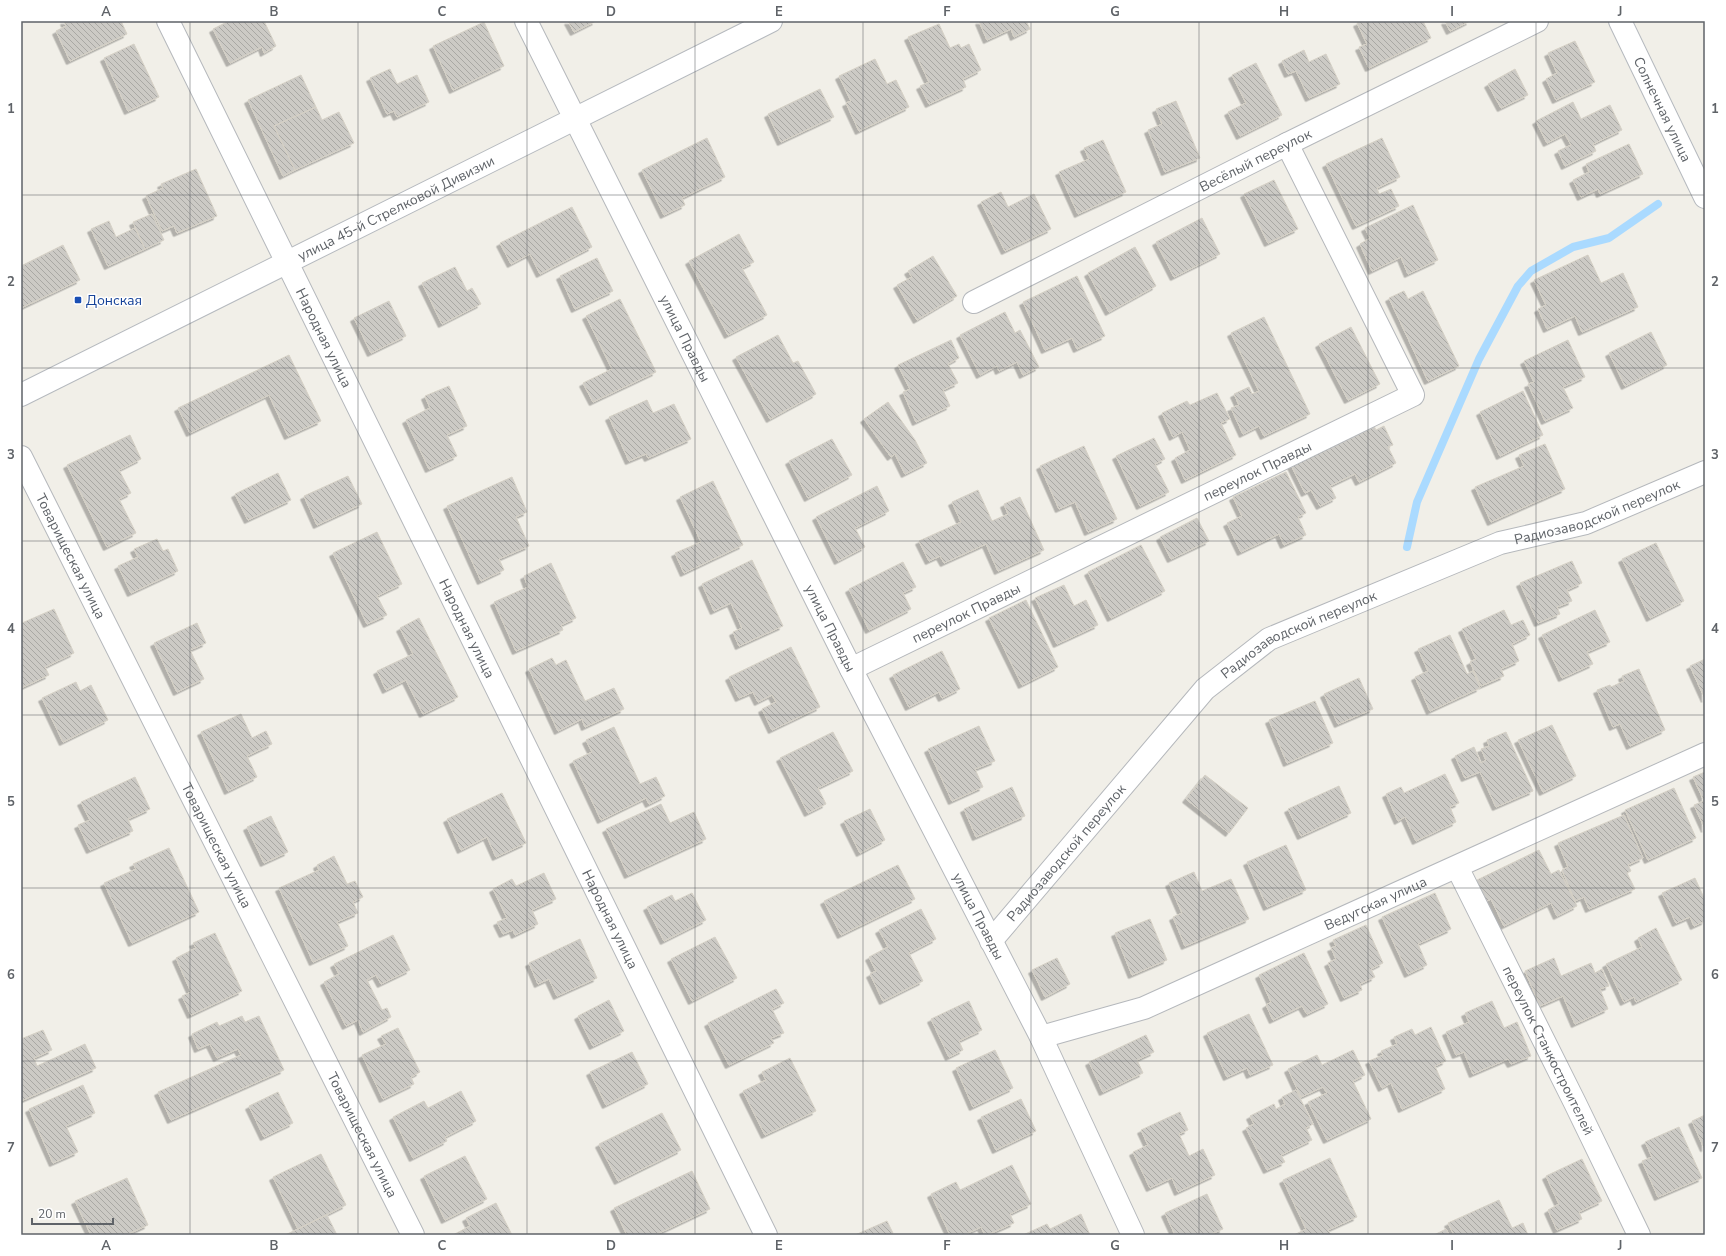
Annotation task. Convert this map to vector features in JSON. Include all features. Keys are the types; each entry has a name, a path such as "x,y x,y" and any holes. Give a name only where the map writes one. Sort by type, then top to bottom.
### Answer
{"street":[{"name":"Народная улица","path":"168,21 766,1235"},
{"name":"улица Правды","path":"526,21 850,669 1041,1037 1132,1235"},
{"name":"улица 45-й Стрелковой Дивизии","path":"21,395 771,21"},
{"name":"Весёлый переулок","path":"974,302 1287,144 1537,21"},
{"name":"Солнечная улица","path":"1620,21 1705,197"},
{"name":"переулок Правды","path":"850,669 1412,395 1287,144"},
{"name":"Товарищеская улица","path":"21,457 413,1235"},
{"name":"Радиозаводской переулок","path":"991,941 1205,689 1269,639 1500,543 1586,523 1705,472"},
{"name":"Ведугская улица","path":"1041,1037 1144,1008 1705,754"},
{"name":"переулок Станкостроителей","path":"1457,867 1639,1235"}],"building":[{"path":"64,21 121,21 127,34 70,61 56,31 66,26"},
{"path":"229,21 264,21 276,46 264,53 262,47 230,63 213,29"},
{"path":"568,21 596,21 574,32"},
{"path":"979,21 1026,21 1030,29 1014,37 1011,29 987,40"},
{"path":"1362,21 1423,21 1431,38 1369,68 1359,47 1367,44 1357,23"},
{"path":"1445,21 1470,21 1450,31"},
{"path":"484,22 504,66 453,90 433,46"},
{"path":"939,24 950,48 959,44 961,48 969,44 981,70 963,79 966,87 929,104 920,86 929,82 908,37"},
{"path":"1575,41 1595,82 1556,100 1546,79 1557,73 1548,53"},
{"path":"134,44 159,97 128,111 104,58"},
{"path":"1304,50 1309,62 1326,54 1340,84 1309,98 1296,71 1288,74 1282,61"},
{"path":"875,59 887,84 896,80 909,107 859,131 846,103 851,101 839,76"},
{"path":"1256,63 1282,115 1240,136 1228,112 1246,103 1232,75"},
{"path":"390,69 397,84 417,75 429,102 397,117 394,111 387,114 370,78"},
{"path":"1515,69 1528,95 1501,108 1488,84"},
{"path":"301,75 316,107 274,126 295,170 283,176 248,100"},
{"path":"820,89 834,117 781,142 768,114"},
{"path":"1176,101 1200,158 1165,172 1148,130 1162,124 1156,109"},
{"path":"1573,102 1581,119 1610,105 1622,130 1593,144 1596,151 1565,166 1558,151 1571,145 1565,134 1547,143 1536,121"},
{"path":"316,107 322,120 339,112 354,143 295,170 274,126"},
{"path":"707,138 725,177 682,198 685,205 664,215 642,170"},
{"path":"1382,138 1400,177 1377,188 1379,194 1391,189 1399,206 1356,226 1326,164"},
{"path":"1103,140 1126,192 1078,214 1059,172 1089,159 1084,148"},
{"path":"1629,144 1643,174 1600,194 1598,189 1581,197 1573,180 1589,172 1586,164"},
{"path":"196,169 217,216 177,233 174,226 162,231 146,196 163,188 161,184"},
{"path":"1274,180 1298,229 1268,243 1244,194"},
{"path":"1001,192 1008,207 1034,194 1051,229 1005,251 981,202"},
{"path":"1413,205 1438,260 1408,274 1401,257 1372,271 1360,244 1370,238 1365,228"},
{"path":"572,207 592,247 540,274 530,254 511,264 500,243"},
{"path":"152,214 164,240 145,249 133,222"},
{"path":"1202,218 1220,254 1174,277 1156,242"},
{"path":"109,221 116,237 135,228 145,249 108,266 91,229"},
{"path":"739,234 754,262 742,268 767,315 728,335 689,261"},
{"path":"63,245 80,280 21,308 21,266"},
{"path":"1135,247 1156,286 1109,312 1088,273"},
{"path":"1588,255 1601,283 1623,273 1638,307 1582,332 1575,316 1547,329 1538,309 1546,305 1534,280"},
{"path":"933,256 957,296 917,320 897,285 912,277 908,271"},
{"path":"597,258 613,291 575,309 560,276"},
{"path":"455,267 467,291 472,288 481,304 442,324 422,283"},
{"path":"1077,276 1105,336 1077,349 1072,338 1045,350 1023,302"},
{"path":"1404,291 1408,299 1423,291 1459,366 1428,381 1389,298"},
{"path":"620,299 656,372 593,402 583,383 612,369 586,316"},
{"path":"389,301 406,336 371,353 354,318"},
{"path":"1005,312 1015,333 1020,330 1039,367 1023,375 1017,362 999,371 997,366 980,375 960,335"},
{"path":"1264,317 1310,414 1264,436 1259,426 1243,434 1231,408 1239,405 1234,394 1249,387 1252,394 1259,391 1231,333"},
{"path":"1351,327 1380,384 1348,400 1319,344"},
{"path":"1651,332 1667,365 1625,386 1609,353"},
{"path":"778,335 793,363 798,361 816,394 770,419 736,357"},
{"path":"951,340 959,358 948,364 958,383 943,390 950,406 916,422 903,392 910,389 898,365"},
{"path":"1568,340 1585,377 1563,387 1573,408 1545,421 1528,384 1534,382 1524,361"},
{"path":"289,355 321,421 288,436 269,395 190,433 178,408"},
{"path":"449,386 467,426 447,435 457,456 429,469 406,420 430,408 425,396"},
{"path":"1523,391 1543,435 1500,456 1480,412"},
{"path":"1217,393 1230,419 1221,423 1236,455 1185,480 1175,458 1190,450 1182,432 1173,437 1162,413 1187,401 1190,405"},
{"path":"647,400 653,413 674,404 691,439 648,458 646,454 629,461 609,417"},
{"path":"888,402 915,440 927,463 905,474 895,454 891,457 864,419"},
{"path":"1373,424 1376,430 1384,426 1393,445 1388,447 1396,463 1359,482 1355,474 1330,486 1336,498 1320,506 1311,490 1305,493 1291,465"},
{"path":"130,435 141,459 119,470 131,493 119,499 136,533 107,547 67,465"},
{"path":"1154,438 1165,459 1155,464 1169,492 1140,506 1116,456"},
{"path":"832,439 852,475 808,498 789,461"},
{"path":"1545,444 1565,489 1491,522 1475,487 1524,466 1519,455"},
{"path":"1084,446 1117,519 1088,532 1075,502 1059,509 1040,466"},
{"path":"1286,472 1306,513 1298,517 1306,535 1284,545 1279,534 1241,552 1227,523 1242,516 1233,497"},
{"path":"278,473 291,500 248,520 235,494"},
{"path":"348,476 362,504 317,525 304,496"},
{"path":"512,477 527,512 516,517 529,546 499,559 504,570 481,581 447,506"},
{"path":"713,481 743,545 684,573 675,553 701,542 680,497"},
{"path":"877,486 889,511 855,528 865,547 838,561 816,517"},
{"path":"978,490 992,521 1008,514 1004,504 1020,497 1044,550 998,571 986,544 944,563 940,556 929,561 919,541 961,522 952,502"},
{"path":"1197,518 1209,541 1171,559 1160,537"},
{"path":"377,532 402,584 377,596 387,615 367,624 333,553"},
{"path":"157,539 163,551 168,549 178,571 131,593 118,566 138,557 134,549"},
{"path":"1656,543 1684,601 1650,618 1622,559"},
{"path":"1141,545 1165,591 1111,618 1088,572"},
{"path":"752,560 783,626 739,646 733,632 742,628 731,603 714,611 702,584"},
{"path":"1572,561 1582,583 1567,590 1572,601 1557,607 1560,614 1538,623 1520,583"},
{"path":"903,562 916,587 903,593 911,609 869,630 849,589"},
{"path":"551,563 576,618 561,625 563,630 516,651 494,602 528,587 524,576"},
{"path":"1064,585 1074,606 1086,600 1098,625 1057,644 1035,598"},
{"path":"1026,600 1058,667 1022,685 989,618"},
{"path":"54,609 74,653 45,667 49,675 21,688 21,620 22,623"},
{"path":"1504,610 1511,625 1523,620 1530,635 1512,644 1519,661 1501,669 1504,676 1481,686 1470,662 1476,659 1462,629"},
{"path":"1595,610 1610,642 1587,652 1593,664 1562,678 1542,635"},
{"path":"419,618 458,697 423,714 406,680 386,690 377,671 413,654 400,628"},
{"path":"197,623 206,643 190,650 204,679 177,692 154,643"},
{"path":"1450,635 1467,674 1473,671 1480,688 1430,711 1415,677 1428,671 1418,649"},
{"path":"791,647 820,707 772,730 762,709 776,702 772,695 758,702 753,692 739,698 729,677"},
{"path":"942,651 960,689 942,698 939,692 909,707 893,675"},
{"path":"552,658 556,665 566,660 585,701 614,688 624,709 585,727 582,719 558,731 529,669"},
{"path":"1705,659 1705,699 1690,666"},
{"path":"1639,669 1665,730 1630,746 1620,724 1613,727 1597,690 1610,685 1611,687 1624,681 1622,676"},
{"path":"1359,678 1373,709 1338,724 1324,694"},
{"path":"76,682 80,691 91,685 108,720 63,742 42,698"},
{"path":"1315,701 1333,743 1287,763 1269,720"},
{"path":"241,714 252,738 266,731 272,744 247,756 257,777 228,791 201,732"},
{"path":"1552,725 1576,776 1543,792 1518,740"},
{"path":"979,726 995,761 975,769 983,787 952,801 928,749"},
{"path":"614,727 640,784 656,777 665,796 649,804 646,798 601,820 573,761 592,752 586,740"},
{"path":"833,732 853,771 818,788 826,804 808,813 780,758"},
{"path":"1506,732 1533,791 1496,807 1480,772 1465,778 1455,756 1474,747 1481,763 1486,760 1481,749 1489,746 1487,740"},
{"path":"1705,772 1705,829 1694,805 1704,801 1693,777"},
{"path":"1445,774 1459,803 1450,807 1456,822 1416,841 1405,817 1398,821 1386,794 1401,787 1404,793"},
{"path":"1205,775 1248,808 1229,833 1186,799"},
{"path":"135,777 150,809 128,819 133,831 90,850 78,825 90,820 81,802"},
{"path":"1339,786 1351,813 1301,836 1288,809"},
{"path":"1012,787 1025,816 976,837 964,809"},
{"path":"1674,788 1696,838 1648,860 1625,810"},
{"path":"502,793 526,843 496,857 487,837 461,850 447,819"},
{"path":"661,804 670,823 694,812 706,839 628,875 606,829"},
{"path":"870,809 885,840 860,853 844,821"},
{"path":"1624,815 1643,858 1628,865 1631,871 1627,873 1635,889 1589,909 1584,897 1575,901 1562,870 1568,867 1558,843"},
{"path":"271,816 288,852 264,863 247,827"},
{"path":"1286,845 1306,890 1267,907 1247,862"},
{"path":"169,848 199,912 132,943 104,883 136,869 133,864"},
{"path":"1539,850 1551,874 1559,870 1577,906 1557,916 1551,903 1504,926 1491,899 1485,902 1475,881"},
{"path":"334,856 347,884 355,881 363,897 353,902 358,913 337,922 348,946 313,962 279,888 319,870 317,865"},
{"path":"898,865 915,899 841,935 824,901"},
{"path":"1194,872 1202,891 1231,879 1249,919 1185,946 1173,917 1182,913 1169,883"},
{"path":"544,873 556,899 532,910 538,924 515,935 513,930 503,934 497,922 507,918 493,889 512,879 516,886"},
{"path":"1695,878 1705,900 1705,921 1694,926 1690,917 1676,923 1662,893"},
{"path":"692,893 706,920 664,941 647,907 672,895 675,901"},
{"path":"1435,893 1451,929 1418,944 1427,965 1408,974 1382,917"},
{"path":"921,909 936,939 909,953 923,981 883,1001 870,974 876,971 869,957 888,947 879,930"},
{"path":"1150,919 1167,960 1132,975 1115,933"},
{"path":"1366,925 1383,963 1371,969 1375,977 1360,984 1362,990 1344,998 1328,963 1336,959 1331,948 1336,946 1333,940"},
{"path":"1656,928 1682,980 1636,1002 1634,997 1624,1002 1606,964 1642,947 1638,938"},
{"path":"215,933 242,991 191,1015 182,996 191,992 176,958 196,948 193,943"},
{"path":"393,935 410,970 381,984 376,975 367,980 382,1010 387,1008 391,1017 363,1032 358,1020 346,1026 324,982 339,974 334,964"},
{"path":"715,937 737,978 692,1001 671,959"},
{"path":"580,939 597,978 557,996 549,979 538,984 529,963"},
{"path":"1304,953 1328,1004 1307,1014 1302,1006 1273,1020 1266,1005 1271,1002 1259,975"},
{"path":"1057,958 1070,984 1045,997 1032,970"},
{"path":"1554,958 1561,976 1591,963 1595,973 1602,969 1609,986 1600,989 1608,1009 1575,1024 1563,996 1540,1006 1525,971"},
{"path":"776,989 784,1003 772,1009 784,1033 771,1038 774,1043 729,1065 708,1023"},
{"path":"609,1000 624,1031 593,1046 578,1016"},
{"path":"969,1001 982,1030 959,1041 963,1050 949,1057 931,1019"},
{"path":"1492,1001 1504,1028 1517,1022 1531,1056 1511,1064 1508,1059 1473,1074 1464,1052 1456,1055 1446,1032 1469,1022 1465,1013"},
{"path":"1249,1014 1273,1065 1250,1075 1247,1068 1227,1077 1207,1033"},
{"path":"242,1016 245,1022 259,1016 284,1070 171,1120 158,1092 241,1055 238,1049 217,1058 210,1044 198,1049 192,1034 217,1022 219,1026"},
{"path":"1431,1027 1446,1061 1435,1066 1445,1089 1402,1109 1391,1083 1382,1088 1369,1061 1383,1055 1381,1051 1397,1044 1394,1037 1412,1029 1415,1035"},
{"path":"398,1028 420,1072 411,1077 414,1084 383,1099 362,1055 386,1044 381,1036"},
{"path":"43,1030 52,1050 34,1058 37,1066 85,1044 96,1068 21,1101 21,1039"},
{"path":"1146,1035 1154,1052 1137,1060 1143,1073 1103,1092 1089,1062"},
{"path":"995,1050 1013,1088 973,1107 956,1068"},
{"path":"1353,1050 1365,1075 1353,1081 1371,1119 1327,1140 1308,1102 1327,1093 1323,1087 1301,1097 1288,1069 1317,1055 1322,1065"},
{"path":"632,1052 648,1084 606,1105 590,1072"},
{"path":"790,1058 816,1111 765,1135 743,1091 766,1080 762,1072"},
{"path":"83,1085 95,1113 66,1126 78,1152 53,1163 29,1109"},
{"path":"1296,1090 1313,1124 1306,1128 1312,1140 1281,1155 1285,1162 1267,1170 1246,1128 1254,1124 1250,1116 1274,1104 1276,1109 1285,1104 1282,1097"},
{"path":"461,1091 476,1121 445,1137 447,1141 413,1158 393,1117 424,1101 428,1108"},
{"path":"278,1092 293,1123 264,1137 249,1106"},
{"path":"1021,1099 1036,1131 996,1150 981,1117"},
{"path":"1180,1112 1188,1130 1179,1134 1189,1156 1203,1149 1215,1175 1178,1192 1172,1178 1150,1188 1133,1152 1148,1145 1141,1130"},
{"path":"662,1113 681,1150 618,1181 599,1144"},
{"path":"1705,1115 1705,1148 1704,1148 1692,1121"},
{"path":"1679,1127 1702,1178 1658,1197 1642,1161 1652,1157 1645,1142"},
{"path":"321,1154 346,1205 298,1229 273,1177"},
{"path":"465,1156 487,1199 445,1220 424,1176"},
{"path":"1330,1158 1357,1217 1328,1230 1331,1235 1294,1235 1306,1229 1283,1180"},
{"path":"1582,1159 1602,1201 1579,1212 1582,1219 1557,1230 1548,1210 1559,1204 1546,1176"},
{"path":"1012,1165 1031,1204 1010,1214 1014,1223 987,1235 985,1235 981,1227 964,1235 950,1235 931,1194 956,1182 960,1190"},
{"path":"692,1171 710,1209 655,1235 627,1235 614,1208"},
{"path":"127,1178 148,1225 126,1235 91,1235 75,1201"},
{"path":"1207,1194 1223,1229 1209,1235 1175,1235 1165,1213"},
{"path":"1499,1200 1512,1228 1523,1223 1528,1235 1454,1235 1448,1223"},
{"path":"496,1203 512,1235 453,1235 470,1226 466,1218"},
{"path":"1081,1214 1090,1235 1023,1235 1047,1224 1050,1229"},
{"path":"327,1215 337,1235 285,1235 298,1229"},
{"path":"887,1221 893,1233 888,1235 855,1235"},
{"path":"1446,1229 1449,1235 1434,1235"}],"waterway":[{"path":"1407,547 1417,502 1479,359 1518,286 1531,271 1573,247 1609,238 1658,204"}],"place":[{"name":"Донская","path":"78,300"}]}
